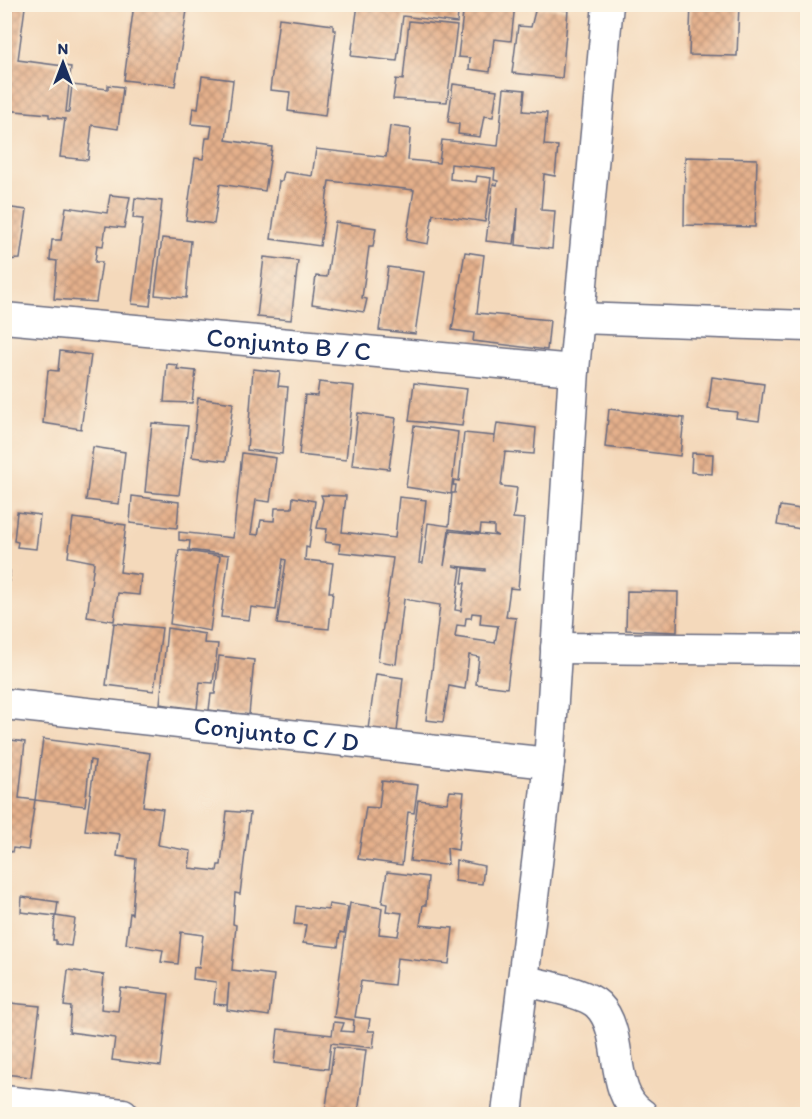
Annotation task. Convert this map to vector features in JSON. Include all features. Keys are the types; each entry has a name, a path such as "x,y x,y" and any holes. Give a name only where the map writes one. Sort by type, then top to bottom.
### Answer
{"street":[{"path":"507,1114 549,763 574,370 608,4"},
{"name":"Conjunto B / C","path":"4,318 574,370"},
{"path":"579,318 807,326"},
{"path":"556,648 807,650"},
{"name":"Conjunto C / D","path":"4,704 549,763"},
{"path":"523,981 561,989 597,1004 607,1019 627,1101 642,1114"},
{"path":"4,1101 123,1114"}],"building":[{"path":"134,4 188,4 175,86 124,80"},
{"path":"358,4 403,10 404,4 459,4 457,23 403,16 397,61 351,56"},
{"path":"464,4 515,4 511,41 494,39 490,72 469,69 470,58 458,57"},
{"path":"691,4 739,4 737,56 689,55"},
{"path":"9,5 25,7 18,60 71,67 66,112 69,112 72,85 108,89 108,85 123,87 118,129 92,125 88,160 60,157 65,119 49,117 49,114 4,110 4,23 7,23"},
{"path":"536,7 568,10 562,78 512,73 518,26 531,27"},
{"path":"279,18 333,25 333,30 336,30 325,116 288,111 290,92 270,90"},
{"path":"409,21 457,26 447,102 393,99 396,79 403,80"},
{"path":"202,76 233,80 226,140 272,147 265,191 220,184 214,224 186,220 195,158 203,159 206,138 210,138 212,126 191,124 193,108 198,109"},
{"path":"453,84 497,90 493,117 484,116 480,137 458,134 459,124 448,122"},
{"path":"504,88 525,90 523,111 547,113 544,145 558,146 555,176 544,174 541,210 555,211 552,249 516,245 518,208 514,244 486,241 493,184 497,185 498,181 494,180 495,169 451,164 450,179 476,182 477,176 491,178 485,222 433,214 428,244 406,240 414,190 329,181 320,246 271,239 279,181 282,181 284,172 312,176 316,149 386,157 390,126 411,129 408,160 439,163 442,140 498,146"},
{"path":"685,157 757,159 755,227 684,225"},
{"path":"110,195 130,197 124,228 106,226 103,246 97,245 95,262 102,262 96,302 54,299 57,261 50,260 52,240 61,240 66,207 107,213"},
{"path":"135,198 162,201 150,306 132,304 143,219 133,218"},
{"path":"4,207 27,210 20,259 4,260"},
{"path":"335,222 376,228 373,247 369,247 362,298 367,299 364,312 312,304 316,276 327,277"},
{"path":"162,238 191,241 186,298 155,295"},
{"path":"465,252 484,255 477,313 550,320 547,350 473,341 474,333 452,330"},
{"path":"264,257 298,261 291,320 257,317"},
{"path":"388,267 424,272 415,334 379,330"},
{"path":"60,351 91,355 81,429 43,423 48,370 58,371"},
{"path":"167,364 178,365 177,369 196,371 192,403 164,402"},
{"path":"253,369 280,372 278,386 288,387 282,454 247,450"},
{"path":"712,377 764,384 759,421 736,418 737,412 708,409"},
{"path":"319,382 354,386 346,460 299,455 305,395 317,396"},
{"path":"414,383 467,389 462,426 409,421"},
{"path":"198,398 233,403 226,461 192,457"},
{"path":"609,409 684,418 680,456 605,447"},
{"path":"358,413 396,418 389,469 352,465"},
{"path":"152,423 188,426 179,495 145,492"},
{"path":"497,423 536,428 534,454 505,452 501,486 517,488 513,518 524,519 518,589 510,588 506,617 516,618 507,688 476,684 479,657 469,655 465,689 449,686 443,722 426,720 440,605 404,599 396,664 378,661 393,558 339,552 340,544 325,542 327,529 317,528 323,500 321,495 346,496 342,532 395,538 399,497 426,500 419,563 423,563 428,523 449,526 452,493 455,493 456,485 453,485 454,480 459,481 464,433 494,436 494,443","holes":["481,525 494,526 494,534 498,536 450,531 444,566 449,529 480,533","453,566 485,569 485,571 464,568 462,583 465,583 461,611 455,610 461,568","472,613 481,614 480,624 498,626 495,643 455,637 457,625 465,626 466,618 471,618"]},
{"path":"414,426 458,432 451,494 406,487"},
{"path":"93,447 125,452 119,504 86,500"},
{"path":"242,453 276,458 270,502 256,500 251,534 258,535 261,520 274,521 275,508 292,508 293,497 315,501 309,548 306,547 305,560 333,563 329,592 333,592 329,629 277,624 286,560 283,559 276,610 251,607 249,620 221,617 229,555 189,550 190,541 179,540 179,532 233,538"},
{"path":"692,453 713,454 712,474 691,472"},
{"path":"132,496 179,502 177,528 130,523"},
{"path":"780,506 807,510 807,530 777,525"},
{"path":"17,512 40,515 36,549 17,547 18,542 14,541"},
{"path":"73,518 126,525 120,572 141,575 139,595 118,593 114,621 87,617 94,562 68,557"},
{"path":"179,550 220,556 210,631 170,624"},
{"path":"4,570 10,571 6,609 4,609"},
{"path":"627,591 678,592 677,632 626,630"},
{"path":"114,623 162,628 154,691 106,685"},
{"path":"167,628 205,634 204,643 218,644 213,683 200,682 197,709 160,704"},
{"path":"219,656 254,660 249,715 209,710 211,694 215,694"},
{"path":"376,674 403,678 397,732 368,729"},
{"path":"4,739 25,742 19,798 35,800 28,850 13,848 12,852 4,851"},
{"path":"43,739 150,753 143,806 163,809 158,845 191,851 189,868 217,871 218,865 221,865 227,811 250,813 240,894 235,893 233,924 236,925 232,970 274,975 269,1016 227,1010 229,983 227,1005 214,1004 216,982 193,979 194,967 199,968 203,935 181,932 178,964 161,962 163,950 126,944 130,913 132,914 136,859 117,856 120,834 85,830 95,761 90,760 85,806 35,800"},
{"path":"382,781 418,785 414,813 408,812 402,865 358,859 366,807 379,808"},
{"path":"450,791 464,792 458,850 447,848 448,864 444,865 410,861 418,800 447,803"},
{"path":"456,860 484,866 482,884 455,881"},
{"path":"387,872 428,877 426,905 423,905 420,925 453,928 449,964 397,958 394,985 361,981 355,1017 370,1019 368,1031 375,1031 373,1048 331,1043 328,1069 274,1063 278,1029 332,1035 334,1022 344,1023 341,1031 353,1032 354,1020 334,1017 350,903 382,908 379,934 398,936 402,913 386,911 387,904 382,903"},
{"path":"22,897 58,902 56,916 75,919 71,946 56,944 56,940 53,940 55,916 21,912"},
{"path":"329,904 348,907 344,933 340,932 338,947 303,943 306,925 294,924 296,906 328,910"},
{"path":"68,970 104,975 101,1009 118,1011 121,988 169,994 161,1066 112,1060 115,1038 69,1032 71,1007 64,1006"},
{"path":"10,1003 40,1006 31,1077 4,1074"},
{"path":"334,1047 366,1050 358,1114 325,1114"}]}
